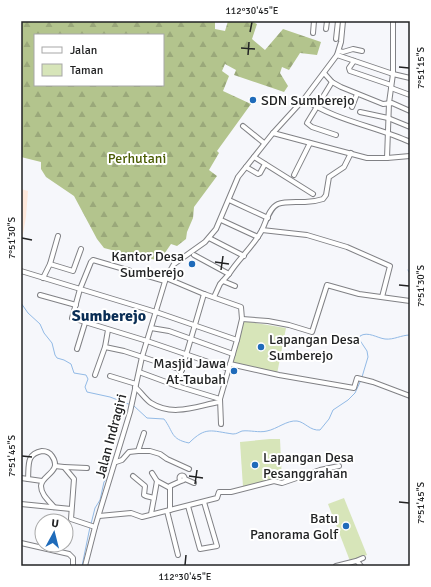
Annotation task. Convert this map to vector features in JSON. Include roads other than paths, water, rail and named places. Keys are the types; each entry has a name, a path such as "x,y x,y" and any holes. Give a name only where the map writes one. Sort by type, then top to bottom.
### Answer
{"street":[{"path":"313,33 314,21"},
{"path":"326,29 327,21"},
{"path":"336,39 338,21"},
{"path":"338,53 343,21"},
{"path":"387,158 388,103 393,74 393,21"},
{"path":"338,53 353,49 362,51"},
{"path":"338,53 354,61 410,78"},
{"name":"Jalan Indragiri","path":"85,566 92,526 99,516 116,462 133,400 142,357 166,280 174,264 209,238 221,220 236,181 264,143 304,99 338,53"},
{"path":"354,61 349,68 350,71 410,95"},
{"path":"324,73 332,82 341,87 383,104 392,103 410,111"},
{"path":"332,82 307,123 312,127 336,136"},
{"path":"352,107 358,94"},
{"path":"304,99 317,108 363,126 388,132 410,142"},
{"path":"360,112 388,118 410,127"},
{"path":"243,126 264,143"},
{"path":"273,133 367,158 410,156"},
{"path":"294,175 310,143"},
{"path":"214,297 220,284 258,238 272,208 279,204 323,199 326,195 329,177 344,167 350,153"},
{"path":"254,157 313,194"},
{"path":"246,167 258,174 265,164"},
{"path":"229,200 268,218"},
{"path":"221,220 258,238"},
{"path":"262,230 307,235 348,247 390,266 382,297"},
{"path":"43,278 50,264 58,236"},
{"path":"209,238 244,256"},
{"path":"50,264 73,271 81,249"},
{"path":"194,255 229,274"},
{"path":"221,424 220,401 242,319 241,307 166,280 95,260 91,262 80,290 72,318 147,341 228,369"},
{"path":"21,271 156,312 237,340"},
{"path":"223,281 235,286"},
{"path":"242,319 289,325 311,332 313,331 326,285 359,294 410,301"},
{"path":"40,294 76,305"},
{"path":"177,386 204,294"},
{"path":"77,349 85,323"},
{"path":"151,328 169,331 233,354"},
{"path":"95,375 105,347 108,330"},
{"path":"105,347 124,351 182,370"},
{"path":"230,364 279,375 354,388 356,379 358,379 410,396"},
{"path":"139,372 220,401"},
{"path":"110,376 136,385 150,402 170,410 188,409 220,401"},
{"path":"138,451 144,433"},
{"path":"116,462 122,460 127,453 150,450 189,469"},
{"path":"21,478 28,479 42,480 52,472 55,466 54,459 49,453 42,451 35,452 30,459 28,479"},
{"path":"55,466 87,468"},
{"path":"99,516 129,512 141,517 217,498 219,492 231,492 274,481 282,483 320,470 338,466"},
{"path":"64,467 75,481 71,519 92,526"},
{"path":"152,473 158,481 170,488"},
{"path":"133,476 145,486 145,496 154,498"},
{"path":"42,480 42,492 54,507"},
{"path":"178,555 169,511 170,488 171,485 183,480 194,483"},
{"path":"151,514 158,481"},
{"path":"188,506 199,549 201,550 217,546 204,502"},
{"path":"21,504 71,509"},
{"path":"21,544 69,554 73,558 73,566"},
{"path":"336,566 363,558"},
{"path":"357,560 361,566"}],"waterway":[{"path":"408,270 410,274"},
{"path":"21,303 28,313 40,324 44,333 52,343 57,358 71,364 74,373 86,375 88,379 85,387 87,392 110,397 131,405"},
{"path":"362,377 368,357 367,351 359,339 360,336 369,334 388,339 410,335"},
{"path":"134,406 147,418 164,419 175,437 189,443 200,434 209,431 233,434 242,431 264,432 293,421 297,421 313,429 320,430 329,419 333,410 348,400 355,393 361,380"},
{"path":"91,524 95,508 100,500 104,482 109,475"},
{"path":"82,566 90,527"}],"place":[{"name":"SDN Sumberejo","path":"253,100"},
{"name":"Kantor Desa Sumberejo","path":"192,264"},
{"name":"Lapangan Desa Sumberejo","path":"261,347"},
{"name":"Masjid Jawa At-Taubah","path":"234,371"},
{"name":"Lapangan Desa Pesanggrahan","path":"255,465"},
{"name":"Batu Panorama Golf","path":"346,526"}],"district":[{"name":"Sumberejo","path":"109,316"}],"park label":[{"name":"Perhutani","path":"137,158"}]}
